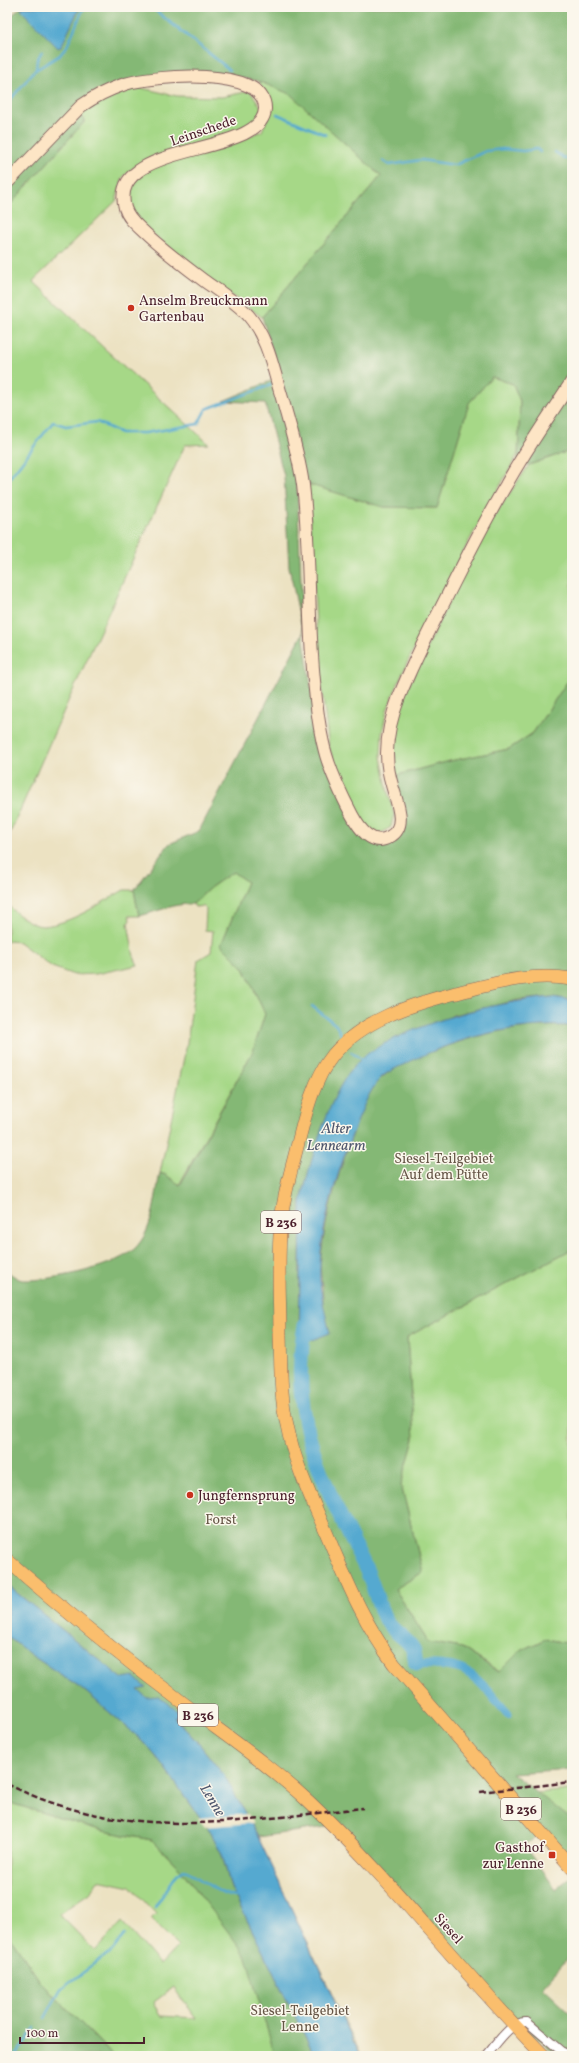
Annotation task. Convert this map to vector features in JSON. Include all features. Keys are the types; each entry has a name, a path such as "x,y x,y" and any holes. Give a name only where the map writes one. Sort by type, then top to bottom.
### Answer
{"main road":[{"name":"Leinschede","path":"7,183 81,106 125,84 153,79 206,77 237,82 255,89 263,100 263,117 253,128 232,138 142,168 136,172 126,184 124,208 134,222 161,248 245,312 262,335 296,449 302,483 312,665 317,708 325,751 334,777 354,820 365,834 378,840 392,836 398,828 400,820 400,812 388,771 387,754 390,724 402,691 493,506 518,463 572,381"},
{"name":"B 236","path":"572,979 530,976 442,997 387,1016 364,1028 346,1041 332,1056 320,1078 307,1110 284,1202 279,1250 282,1390 286,1425 296,1460 361,1613 374,1638 394,1664 572,1868"},
{"name":"Siesel","path":"7,1560 86,1629 230,1739 309,1803 378,1874 514,2025"},
{"name":"B 236","path":"514,2025 544,2056"}],"street":[{"path":"486,2056 514,2025 520,2021 527,2022 561,2051 571,2056"}],"green space":[{"path":"21,7 572,7 572,450 529,465 518,463 520,401 513,384 492,377 469,403 437,508 383,507 304,483 291,413 262,317 381,176 290,94 258,81 241,78 124,82 75,110 85,121 7,208 7,20"},
{"path":"258,81 291,94 381,176 262,317 203,275 137,221 130,208 128,197 137,177 152,167 236,141 262,131 270,111 270,106 269,101"},
{"path":"137,87 177,96 222,97 250,91 262,108 258,119 231,134 149,159 133,168 123,177 116,201 33,281 209,444 185,445 70,697 7,840 7,208 85,121 79,114 96,103"},
{"path":"492,377 513,384 520,401 518,454 469,541 406,665 387,710 382,733 381,757 394,814 391,827 381,833 373,832 366,828 349,799 329,748 318,656 308,484 383,507 437,508 469,403"},
{"path":"273,380 297,482 303,633 289,567 284,476 265,403 223,401"},
{"path":"572,450 572,677 567,682 533,733 509,749 450,761 394,776 391,754 399,706 479,538 529,465"},
{"path":"303,633 321,754 364,838 397,837 394,776 450,761 509,749 533,733 567,682 572,677 572,1000 552,997 519,1000 453,1015 339,1091 321,1131 305,1184 301,1203 299,1344 303,1345 308,1340 315,1337 323,1302 321,1262 323,1239 330,1206 344,1157 356,1125 366,1100 380,1079 395,1068 430,1052 478,1036 524,1027 572,1026 572,1249 407,1337 414,1439 401,1485 423,1572 395,1589 428,1642 462,1648 499,1672 519,1652 545,1639 572,1644 572,1769 512,1773 572,1820 572,1868 541,1833 524,1846 556,1889 572,1876 572,1954 542,1987 572,2015 572,2056 558,2056 516,2020 331,1822 325,1827 258,1837 226,1778 200,1745 174,1716 183,1715 147,1698 137,1690 145,1687 123,1679 7,1585 7,1272 21,1280 35,1280 67,1275 117,1260 129,1253 138,1245 151,1220 160,1173 166,1175 180,1185 253,1051 265,1014 244,968 221,945 247,882 233,872 211,887 193,904 173,906 139,916 134,890 169,844 199,831"},
{"path":"233,872 247,882 221,945 244,968 265,1014 253,1051 179,1185 166,1175 160,1173 187,1043 198,960 211,952 213,931 205,930 206,909 203,906 195,907 193,904 211,887"},
{"path":"124,890 134,890 139,916 129,916 130,920 128,923 134,957 138,965 96,974 74,975 52,967 19,942 7,941 7,904 28,921 33,924 43,926 75,917"},
{"path":"572,1249 572,1644 545,1639 519,1652 500,1672 462,1648 428,1642 395,1589 423,1572 401,1485 414,1439 407,1337"},
{"path":"7,1636 31,1655 80,1687 142,1740 159,1760 210,1831 222,1854 231,1888 315,2056 275,2056 245,1954 182,1871 152,1840 103,1831 7,1802"},
{"path":"572,1790 572,1820 536,1793"},
{"name":"Siesel-Teilgebiet Lenne","path":"7,1802 103,1831 152,1840 182,1871 203,1898 252,1825 361,2056 113,2056 39,1980 7,1932","holes":["98,1880 131,1887 156,1914 151,1919 178,1946 160,1965 122,1922 95,1951 59,1914 89,1893","174,1987 196,2018 161,2016 154,2002"]},
{"path":"7,1932 39,1980 113,2056 7,2056"}],"water":[{"path":"23,7 80,7 61,47 58,48 21,10"},
{"name":"Alter Lennearm","path":"552,997 572,1000 572,1026 509,1029 468,1039 428,1053 388,1072 378,1081 364,1104 354,1130 335,1184 325,1223 320,1262 320,1280 330,1333 299,1345 301,1203 323,1126 340,1087 350,1071 365,1055 380,1046 418,1028 437,1021 474,1010 513,1002"},
{"name":"Lenne","path":"7,1585 123,1679 134,1677 146,1688 138,1690 147,1698 159,1697 183,1715 174,1717 200,1745 226,1778 258,1837 360,2056 315,2056 231,1888 222,1854 210,1831 159,1760 142,1740 80,1687 31,1655 7,1636"}],"pier":[{"path":"248,1814 253,1823 205,1827 198,1818"}],"waterway":[{"path":"7,104 34,71 60,55 67,46 84,7"},
{"path":"151,7 230,70"},
{"path":"36,70 37,60 42,51"},
{"path":"277,114 326,135"},
{"path":"383,161 389,165 421,160 455,165 486,151 503,149 523,151 537,149 540,152"},
{"path":"555,152 564,158 572,159"},
{"path":"7,481 53,422 66,426 97,422 121,433 145,433 198,424 206,409 271,385"},
{"path":"312,1006 336,1025 342,1036"},
{"path":"351,1052 361,1059"},
{"path":"305,1326 301,1360 301,1392 313,1451 336,1508 368,1573 383,1615 389,1625 413,1649 416,1664"},
{"path":"413,1664 445,1666 463,1670 476,1679 508,1714"},
{"path":"155,1907 177,1874 184,1869 219,1891 233,1897 239,1897"},
{"path":"45,2018 60,1990 113,1950 124,1935"},
{"path":"15,2056 35,2028"}],"railway":[{"path":"480,1792 572,1782"},
{"path":"7,1784 51,1803 95,1814 139,1821 182,1823 227,1822 363,1808"}],"place":[{"name":"Anselm Breuckmann Gartenbau","path":"131,308"},
{"name":"Jungfernsprung","path":"190,1495"},
{"name":"Gasthof zur Lenne","path":"552,1855"}],"park label":[{"name":"Siesel-Teilgebiet Auf dem Pütte","path":"444,1166"},
{"name":"Forst","path":"221,1519"}]}
